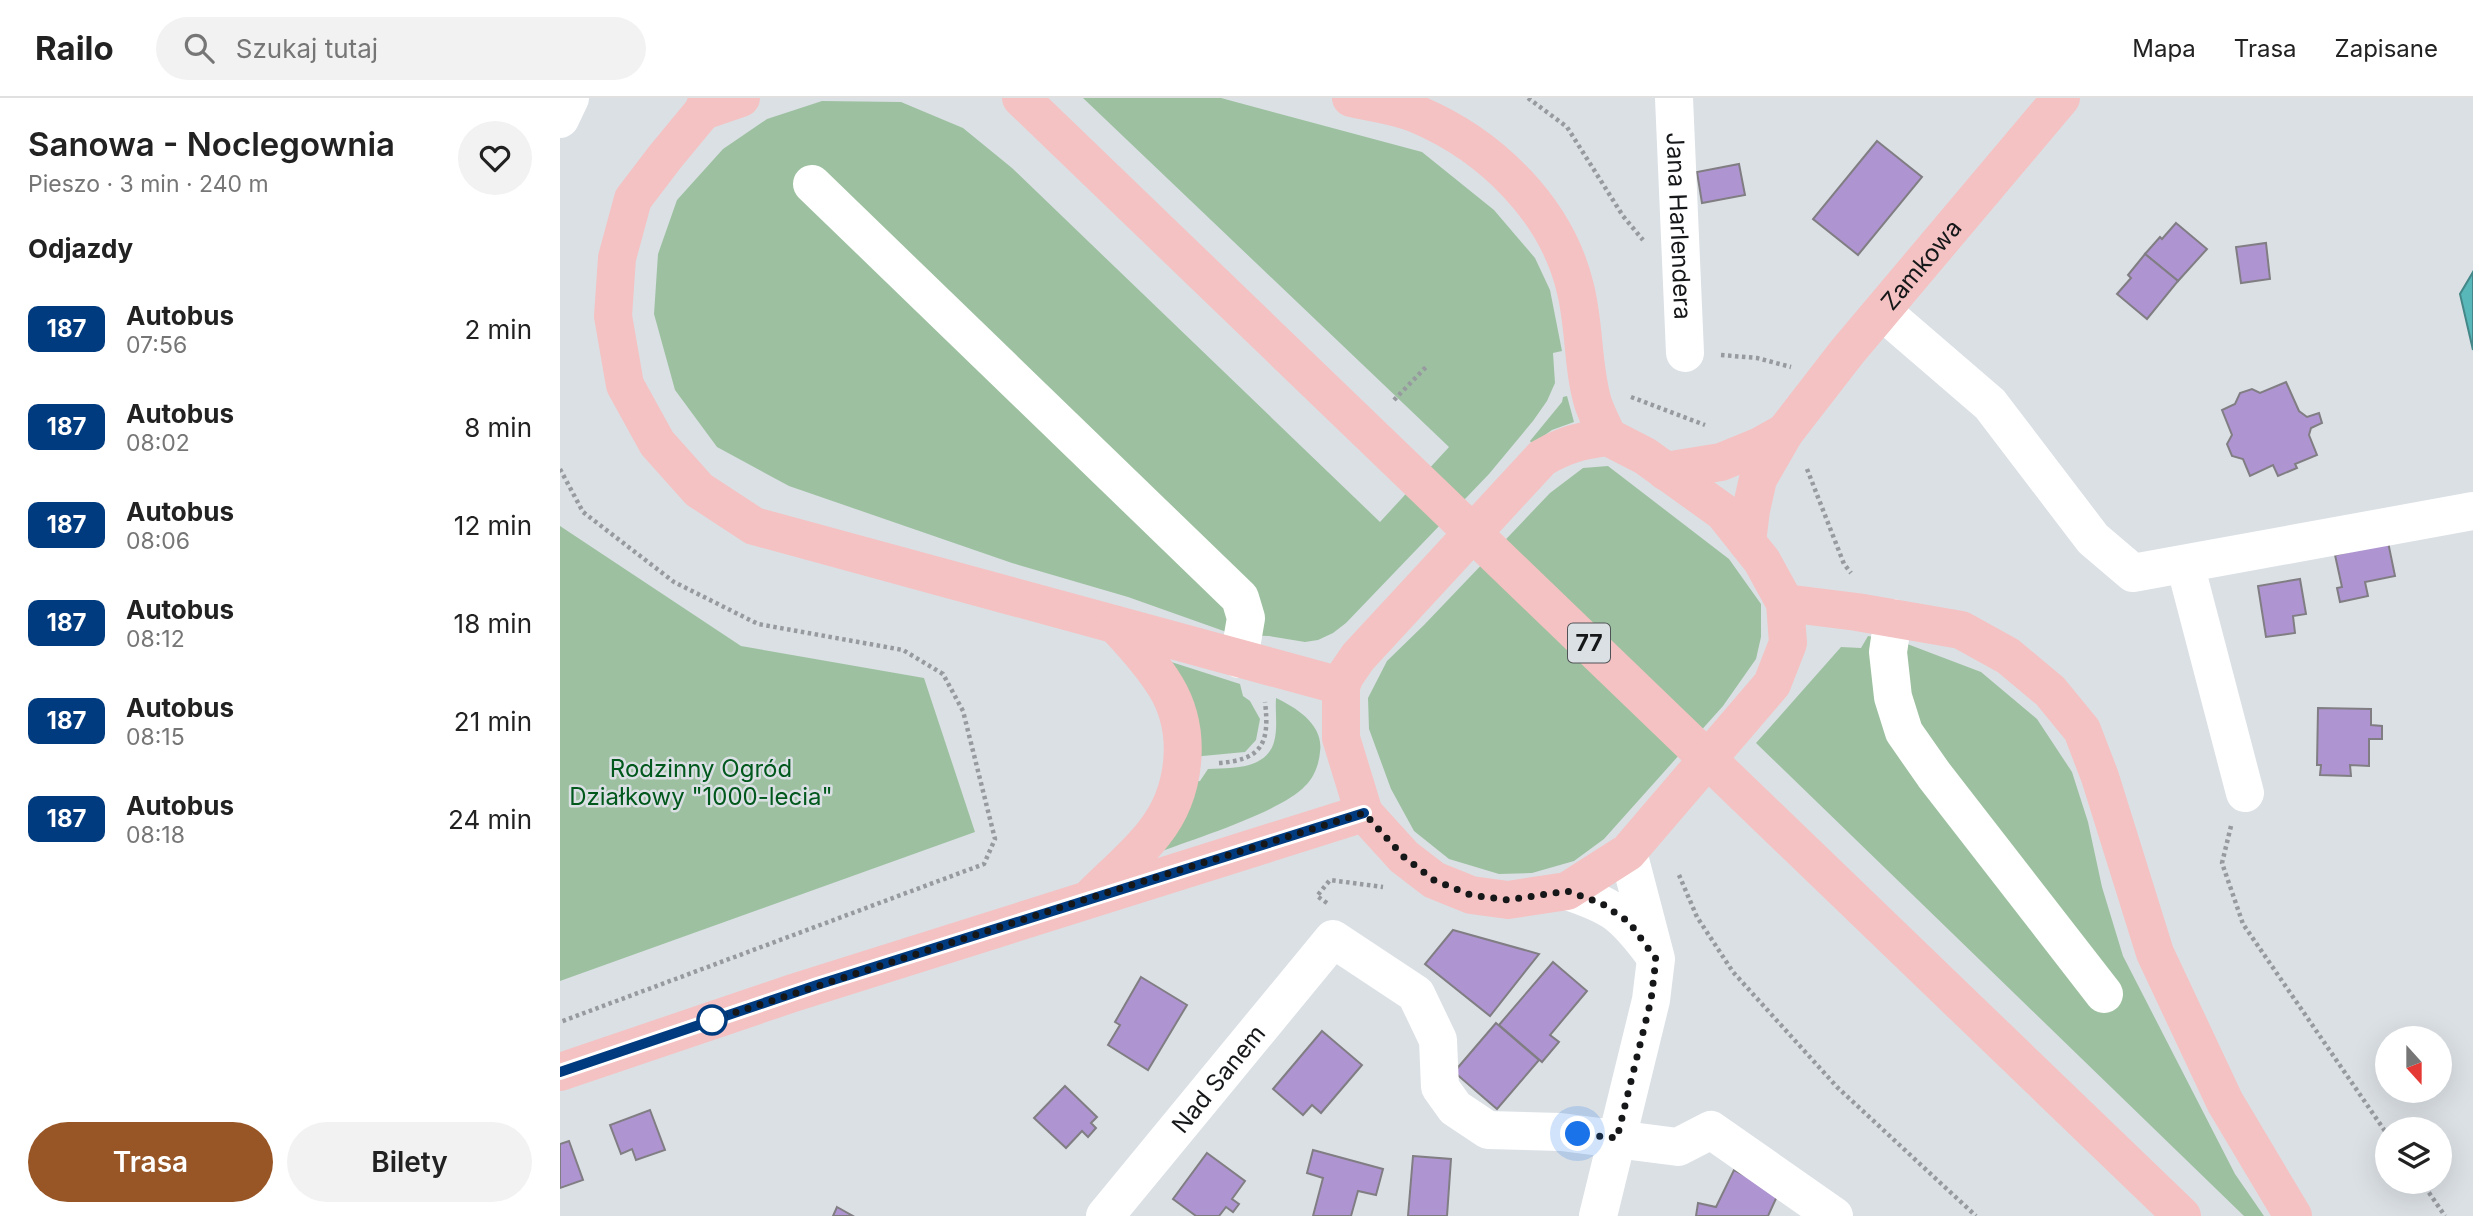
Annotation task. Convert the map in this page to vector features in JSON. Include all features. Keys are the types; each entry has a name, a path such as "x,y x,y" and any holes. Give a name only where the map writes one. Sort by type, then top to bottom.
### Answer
{"main road":[{"path":"741,98 706,105 665,157 633,199 617,258 613,316 625,385 657,443 699,490 754,526 1341,686"},
{"path":"1351,98 1417,114 1457,135 1511,177 1531,199 1552,229 1574,284 1581,314 1593,404 1608,438"},
{"name":"Zamkowa","path":"1747,542 1758,479 1794,446 1882,311 2061,98"},
{"name":"77","path":"1016,100 1377,439 2182,1216"},
{"path":"1608,438 1645,456 1665,471 1723,512 1762,561 1785,603 1788,643 1772,684 1628,852 1567,891 1508,900 1471,895 1434,880 1404,857 1364,813 1342,738 1341,686 1345,676 1359,657 1542,458 1578,441 1608,438"},
{"name":"Zamkowa","path":"1665,471 1721,462 1760,446 1794,446"},
{"path":"1785,603 1961,629 2008,656 2050,691 2082,730 2100,777 2155,953 2225,1102 2292,1216"},
{"path":"1090,898 1153,834 1166,816 1177,795 1182,766 1180,723 1167,690 1148,661 1116,625"},
{"path":"560,1072 793,993 1364,813"}],"street":[{"path":"560,120 570,98"},
{"name":"Jana Harlendera","path":"1674,98 1685,353"},
{"path":"812,184 1240,598 1246,618 1239,659"},
{"path":"1882,311 1990,404 2093,539 2133,573 2473,511"},
{"path":"2185,564 2245,793"},
{"path":"1893,618 1888,652 1893,697 1904,732 1934,775 2104,994"},
{"path":"1598,1216 1651,1000 1656,959 1628,852"},
{"path":"1567,891 1601,903 1629,922 1656,959"},
{"path":"1330,921 1416,994 1438,1040 1440,1087 1455,1108 1488,1130 1561,1132 1678,1147 1711,1130 1833,1216"},
{"name":"Nad Sanem","path":"1105,1216 1330,921"}],"path":[{"path":"1528,98 1567,127 1623,216 1682,286"},
{"path":"1685,353 1757,358 1782,362 1797,370"},
{"path":"1394,400 1427,366"},
{"path":"1625,394 1711,428"},
{"path":"1794,446 1844,564 1859,583"},
{"path":"560,469 583,512 674,583 758,624 903,650 943,674 962,711 995,839 984,864 560,1021"},
{"path":"1208,764 1241,761 1258,751 1268,725 1264,693"},
{"path":"2245,793 2232,822 2222,863 2243,924 2375,1117"},
{"path":"1679,875 1698,916 1732,972 1837,1087 1976,1216"},
{"path":"1330,921 1317,896 1330,880 1390,888"},
{"path":"2430,1194 2445,1216"}],"green space":[{"path":"1083,98 1221,98 1422,152 1494,210 1535,258 1550,290 1562,351 1553,353 1555,383 1547,401 1489,474 1346,623 1318,640 1305,642 1269,636 1235,635 1128,597 1012,563 789,486 717,447 675,390 654,314 658,254 677,200 723,149 767,119 822,101 901,102 963,128 1012,168 1380,522 1449,447"},
{"path":"1567,396 1574,422 1552,430 1532,444 1530,441 1562,402 1563,397"},
{"path":"1608,466 1729,559 1761,604 1761,637 1756,659 1723,706 1604,839 1574,861 1532,873 1499,874 1449,859 1414,831 1391,789 1369,729 1368,698 1387,661 1550,493 1583,468"},
{"name":"Rodzinny Ogród Działkowy \"1000-lecia\"","path":"560,526 741,646 924,678 975,832 560,981"},
{"path":"1868,636 1902,642 1981,672 2037,719 2072,772 2123,956 2235,1174 2264,1216 2244,1216 1756,743 1841,647 1861,648"},
{"path":"1162,659 1240,684 1243,696 1250,701 1260,719 1256,740 1245,752 1192,757"},
{"path":"1276,698 1300,712 1318,734 1319,757 1316,771 1308,783 1293,796 1257,815 1157,853 1192,782 1200,781 1208,769 1247,766 1264,758 1270,751 1276,731"}],"water":[{"path":"2473,272 2473,350 2460,294"}],"building":[{"path":"1877,141 1922,177 1858,255 1813,219"},
{"path":"1739,164 1745,195 1702,203 1697,172"},
{"path":"2176,223 2207,249 2178,281 2145,254"},
{"path":"2266,243 2270,279 2241,283 2236,247"},
{"path":"2145,254 2178,281 2147,319 2117,294 2131,278 2128,275"},
{"path":"2286,382 2299,411 2307,417 2319,413 2322,423 2311,428 2309,435 2317,455 2295,464 2297,468 2278,476 2273,465 2250,476 2243,459 2232,456 2227,444 2232,435 2222,410 2235,404 2240,393 2252,389 2260,393"},
{"path":"2388,542 2395,576 2365,582 2368,596 2340,602 2337,588 2342,587 2335,555"},
{"path":"2300,579 2306,614 2293,616 2295,633 2266,637 2258,586"},
{"path":"2318,708 2371,709 2371,725 2382,726 2382,739 2369,739 2369,766 2350,765 2351,776 2320,775 2321,765 2317,765"},
{"path":"1453,930 1539,954 1490,1016 1425,964"},
{"path":"1553,962 1587,991 1550,1035 1559,1042 1542,1062 1499,1025"},
{"path":"1141,977 1187,1005 1148,1070 1108,1045 1120,1025 1115,1022"},
{"path":"1496,1023 1539,1060 1497,1109 1454,1072"},
{"path":"1322,1031 1362,1065 1321,1113 1312,1105 1303,1115 1273,1089"},
{"path":"1065,1086 1097,1117 1091,1123 1096,1128 1088,1137 1082,1131 1066,1148 1034,1118"},
{"path":"650,1110 665,1150 636,1160 632,1149 621,1154 610,1125"},
{"path":"569,1141 583,1180 560,1188 560,1144"},
{"path":"1313,1150 1383,1169 1376,1195 1358,1191 1351,1216 1313,1216 1323,1178 1307,1173"},
{"path":"1207,1153 1245,1181 1232,1199 1239,1204 1233,1212 1226,1207 1219,1216 1196,1216 1173,1199"},
{"path":"1413,1156 1451,1159 1447,1216 1408,1216"},
{"path":"1734,1170 1779,1192 1768,1216 1696,1216 1698,1203 1716,1207"},
{"path":"837,1207 853,1216 833,1216"}],"bus line":[{"name":"187","path":"560,1072 817,985 1364,813"}],"route":[{"path":"712,1020 1364,813 1404,857 1434,880 1471,895 1508,900 1567,891 1601,903 1629,922 1656,959 1651,1000 1617,1138 1578,1134"}]}
